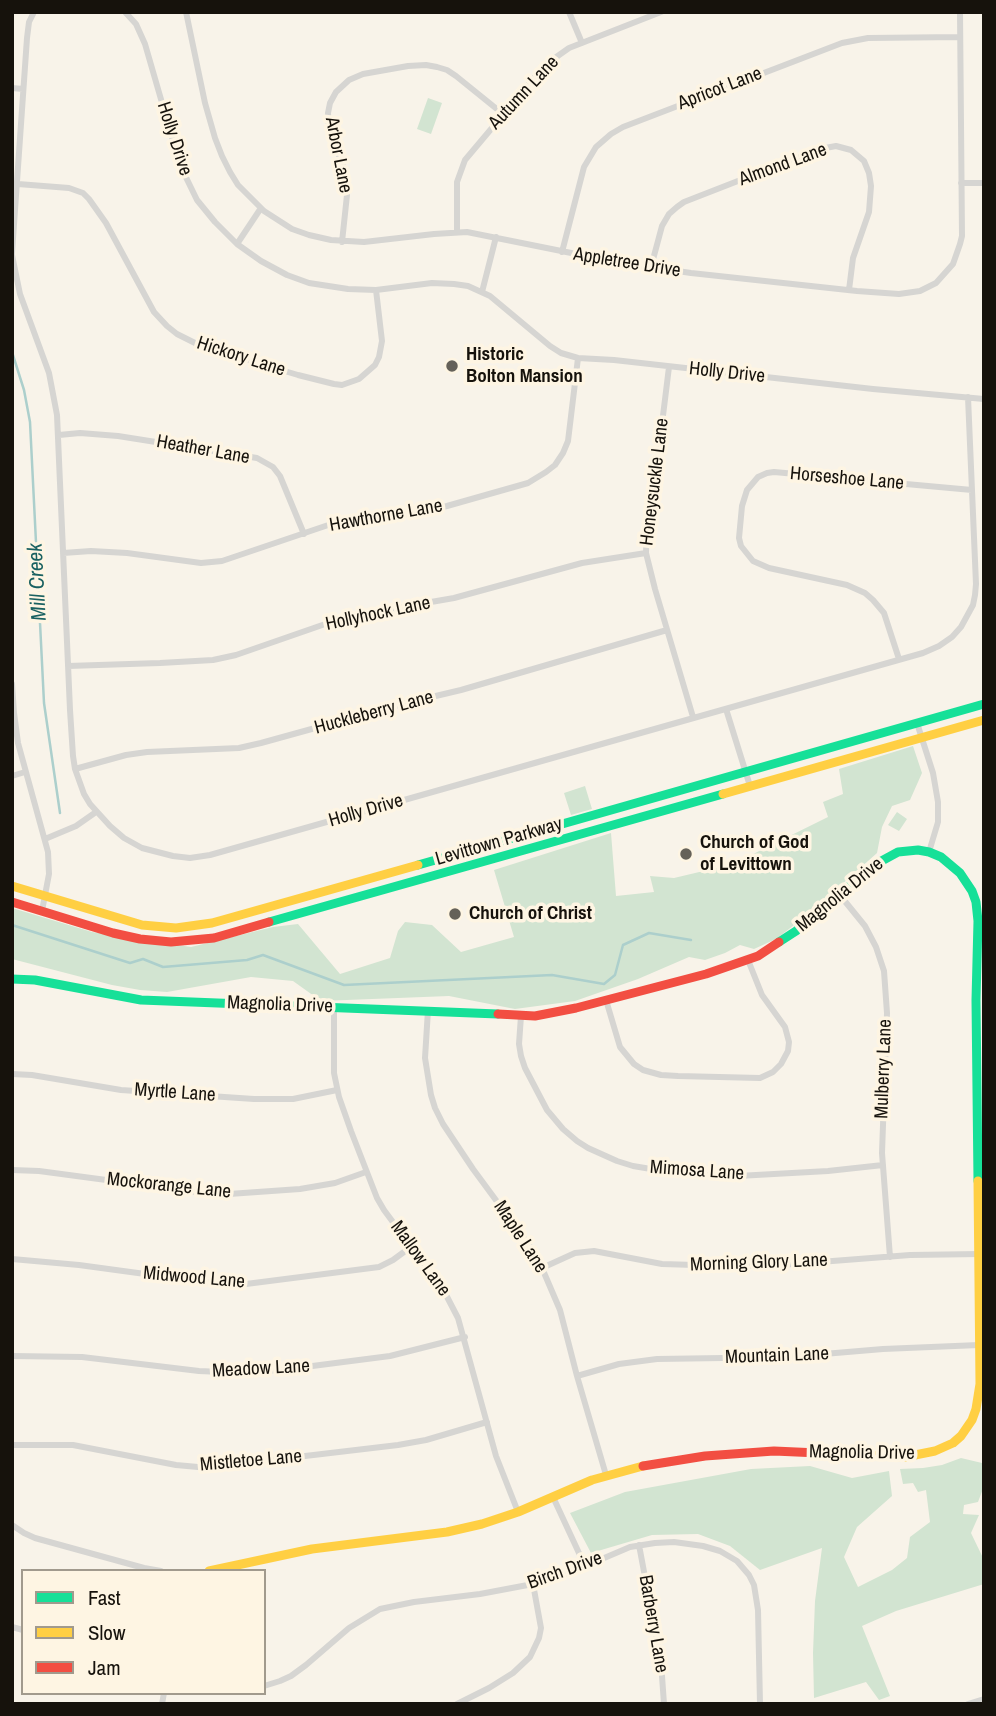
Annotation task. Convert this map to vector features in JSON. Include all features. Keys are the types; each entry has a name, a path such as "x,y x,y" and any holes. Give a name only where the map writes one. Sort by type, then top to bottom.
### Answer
{"street":[{"name":"Holly Drive","path":"34,12 29,22 27,38 12,254 16,282 49,373 59,435 73,756 84,794 96,812 124,838 142,848 190,858 211,855 931,650 952,637 973,605 976,584 968,397"},
{"name":"Holly Drive","path":"125,12 136,24 145,44 186,179 204,210 237,244 270,267 309,283 348,289 376,290 432,284 468,286 482,292 550,346 561,353 578,358 984,399"},
{"name":"Appletree Drive","path":"186,12 198,76 222,156 238,185 272,217 292,229 342,242 457,232 481,234 562,252 650,267 720,277 899,294 920,291 936,282 953,264 960,244 960,12"},
{"path":"569,12 582,43"},
{"name":"Autumn Lane","path":"457,232 456,196 459,172 465,160 545,65 557,55 582,43 662,12"},
{"name":"Apricot Lane","path":"562,252 584,167 596,147 623,127 842,43 868,38 960,37"},
{"name":"Arbor Lane","path":"342,242 346,185 342,165 329,131 328,113 336,92 349,80 363,74 408,66 437,67 456,76 503,114"},
{"path":"12,88 23,89"},
{"name":"Almond Lane","path":"650,267 662,226 669,214 684,202 820,149 836,146 851,150 864,161 871,186 869,212 853,258 849,290"},
{"path":"961,183 984,183"},
{"name":"Hickory Lane","path":"18,184 69,188 83,193 106,223 154,312 177,334 201,346 298,375 342,385 359,379 375,365 382,341 376,290"},
{"path":"237,244 261,208"},
{"path":"482,292 496,237"},
{"name":"Hawthorne Lane","path":"63,553 127,553 211,563 358,517 413,514 528,483 560,459 568,441 578,358"},
{"name":"Honeysuckle Lane","path":"669,367 647,519 646,553 692,718"},
{"name":"Heather Lane","path":"59,435 80,433 118,436 257,458 273,467 280,476 304,534"},
{"name":"Horseshoe Lane","path":"899,659 884,614 865,593 848,585 769,568 753,561 741,546 739,538 742,506 747,490 758,477 774,472 972,490"},
{"name":"Hollyhock Lane","path":"68,666 213,660 236,655 356,615 454,598 582,563 646,553"},
{"name":"Huckleberry Lane","path":"75,769 147,752 239,748 261,743 461,690 667,630"},
{"path":"12,684 15,725 25,772 48,852 49,864 42,911"},
{"name":"Levittown Parkway","path":"12,886 142,925 176,928 197,926 259,911 984,704"},
{"path":"726,709 750,786"},
{"name":"Levittown Parkway","path":"12,902 141,939 171,942 214,938 984,720"},
{"path":"917,723 933,773 938,802 936,834 929,852"},
{"path":"12,776 25,772"},
{"path":"45,839 76,826 96,812"},
{"name":"Magnolia Drive","path":"12,979 34,980 141,1000 521,1016 553,1013 606,1000 748,960 776,946 876,864 890,855 907,850 929,852 941,857 960,873 976,902 982,1300 979,1393 972,1420 961,1436 936,1451 905,1457 774,1451 669,1461 606,1475 482,1524 447,1532 340,1545 219,1569"},
{"name":"Mulberry Lane","path":"839,894 865,926 884,971 887,1013 882,1126 890,1256"},
{"path":"606,1000 620,1047 634,1064 643,1070 662,1075 760,1079 781,1064 788,1051 789,1042 785,1027 762,995 748,960"},
{"name":"Mallow Lane","path":"334,1007 333,1054 337,1090 366,1172 384,1210 444,1291 458,1318 500,1467 518,1512"},
{"name":"Maple Lane","path":"428,1010 425,1058 435,1108 473,1169 529,1245 542,1268 560,1310 606,1475"},
{"name":"Mimosa Lane","path":"521,1016 521,1056 547,1110 577,1141 617,1161 687,1175 738,1176 883,1165"},
{"name":"Myrtle Lane","path":"12,1074 32,1074 121,1090 254,1099 293,1099 337,1090"},
{"name":"Mockorange Lane","path":"12,1170 229,1194 300,1189 335,1183 366,1172"},
{"name":"Midwood Lane","path":"12,1259 204,1282 246,1284 379,1267 412,1246"},
{"name":"Morning Glory Lane","path":"542,1268 575,1253 594,1251 662,1264 728,1266 768,1266 890,1256 980,1254"},
{"name":"Meadow Lane","path":"12,1356 82,1357 217,1373 244,1373 390,1356 465,1337"},
{"name":"Mountain Lane","path":"577,1376 619,1364 657,1359 788,1357 979,1345"},
{"name":"Mistletoe Lane","path":"12,1445 73,1445 198,1467 398,1446 487,1422"},
{"path":"553,1497 585,1566"},
{"path":"12,1525 35,1538 150,1569"},
{"name":"Birch Drive","path":"266,1685 291,1676 349,1628 380,1609 533,1584 556,1578 639,1545 674,1542 703,1546 729,1555 744,1568 754,1586 758,1610 760,1704"},
{"name":"Barberry Lane","path":"639,1545 661,1662 664,1704"},
{"path":"457,1704 513,1673 530,1657 541,1628 533,1584"},
{"path":"968,1704 984,1699"}],"green space":[{"path":"428,98 442,103 431,134 417,129"},
{"path":"913,746 922,773 910,800 892,806 882,827 877,853 811,912 776,939 754,949 740,945 705,960 689,957 638,979 575,1001 515,1009 449,996 321,1001 293,981 251,977 167,992 140,990 12,959 12,908 92,932 191,947 273,927 298,924 340,974 390,958 398,931 405,922 432,925 461,952 514,937 494,870 611,833 616,896 654,892 650,876 674,878 733,864 828,817 823,802 843,794 839,769"},
{"path":"585,786 592,809 571,815 564,793"},
{"path":"897,812 907,819 899,831 888,825"},
{"path":"961,1458 982,1463 984,1461 984,1486 978,1502 964,1505 963,1514 979,1515 971,1533 984,1560 984,1584 896,1611 862,1626 890,1696 879,1700 866,1682 814,1698 815,1601 822,1548 760,1570 730,1546 698,1534 652,1535 591,1553 570,1513 625,1492 751,1469 810,1466 852,1478 889,1471 892,1496 857,1527 844,1557 858,1587 892,1570 907,1558 910,1537 930,1522 926,1490 918,1492 913,1483 903,1484 900,1469 942,1465"}],"waterway":[{"name":"Mill Creek","path":"12,352 24,390 30,422 44,703 60,813"},
{"path":"12,925 130,963 143,959 163,967 247,960 263,955 344,985 552,975 604,984 615,975 623,945 649,933 691,940"}],"traffic: fast":[{"path":"418,865 984,704"},
{"path":"269,922 723,794"},
{"path":"779,942 876,864 898,852 929,852 941,857 960,873 972,891 978,921 978,1181"},
{"path":"12,979 35,980 141,1000 498,1014"}],"traffic: slow":[{"path":"723,794 984,720"},
{"path":"12,886 142,925 176,928 212,923 418,865"},
{"path":"863,1455 905,1457 935,1451 953,1443 972,1420 980,1384 978,1181"},
{"path":"218,1569 312,1549 447,1532 482,1524 518,1512 592,1480 643,1466"}],"traffic: jam":[{"path":"12,902 113,933 171,942 214,938 269,922"},
{"path":"498,1014 535,1016 576,1008 706,974 758,956 779,942"},
{"path":"643,1466 705,1456 774,1451 863,1455"}],"place":[{"name":"Historic Bolton Mansion","path":"452,366"},
{"name":"Church of God of Levittown","path":"686,854"},
{"name":"Church of Christ","path":"455,914"}]}
